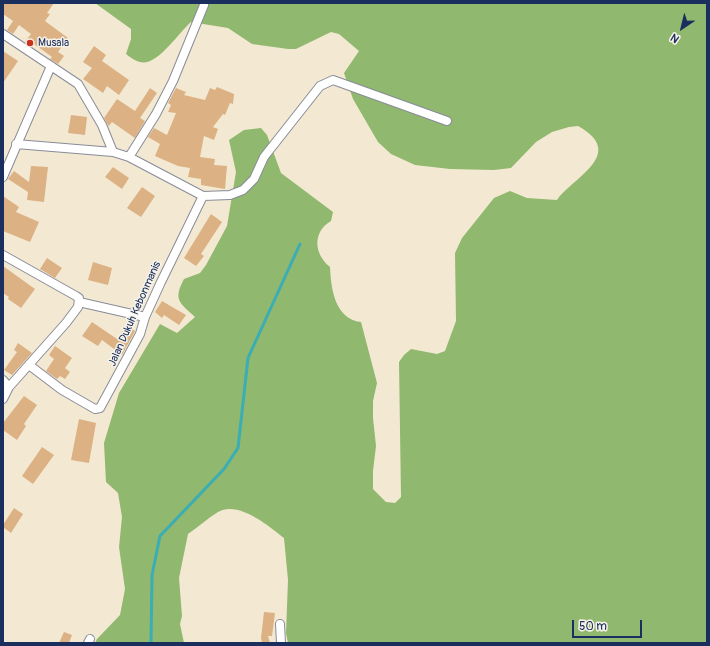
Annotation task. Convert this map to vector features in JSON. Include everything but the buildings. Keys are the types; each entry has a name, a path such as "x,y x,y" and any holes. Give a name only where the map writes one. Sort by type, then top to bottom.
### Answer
{"street":[{"path":"129,157 156,114 173,81 204,5"},
{"path":"3,34 78,84 100,120 113,152"},
{"path":"3,177 51,66"},
{"path":"16,144 113,152 129,157 203,196 230,195 243,190 254,179 264,157 320,86 333,80 447,121"},
{"name":"Jalan Dukuh Kebonmanis","path":"29,365 62,390 95,409 100,408 137,341 145,317 203,196"},
{"path":"3,255 76,296 79,302 78,307 66,323 9,386 3,399"},
{"path":"79,302 145,317"},
{"path":"3,380 9,386"},
{"path":"280,624 281,643"}],"green space":[{"path":"95,3 707,3 707,643 288,643 286,633 288,580 284,538 253,516 235,509 226,509 214,514 188,534 179,578 182,616 180,624 184,643 95,643 120,615 125,589 119,547 122,517 118,493 106,482 104,443 119,393 160,324 177,333 195,317 185,308 178,296 184,279 200,273 206,265 227,226 236,172 229,140 244,130 261,128 267,135 281,173 333,212 331,221 325,226 318,237 318,250 325,262 330,267 333,293 340,309 352,320 361,322 377,383 373,401 376,446 373,471 373,489 386,502 395,503 401,497 399,362 411,349 437,354 445,351 456,321 455,253 462,238 494,198 510,191 527,198 557,200 592,165 597,156 598,146 592,136 578,126 552,132 536,142 511,168 494,170 450,169 415,165 391,154 378,142 353,99 344,73 359,51 339,34 331,32 296,49 288,49 252,44 228,28 191,22 160,54 147,62 140,62 134,60 126,54 131,39 131,29"}],"waterway":[{"path":"151,643 152,575 160,536 224,469 238,448 248,358 300,244"}],"place":[{"name":"Musala","path":"30,43"}]}
